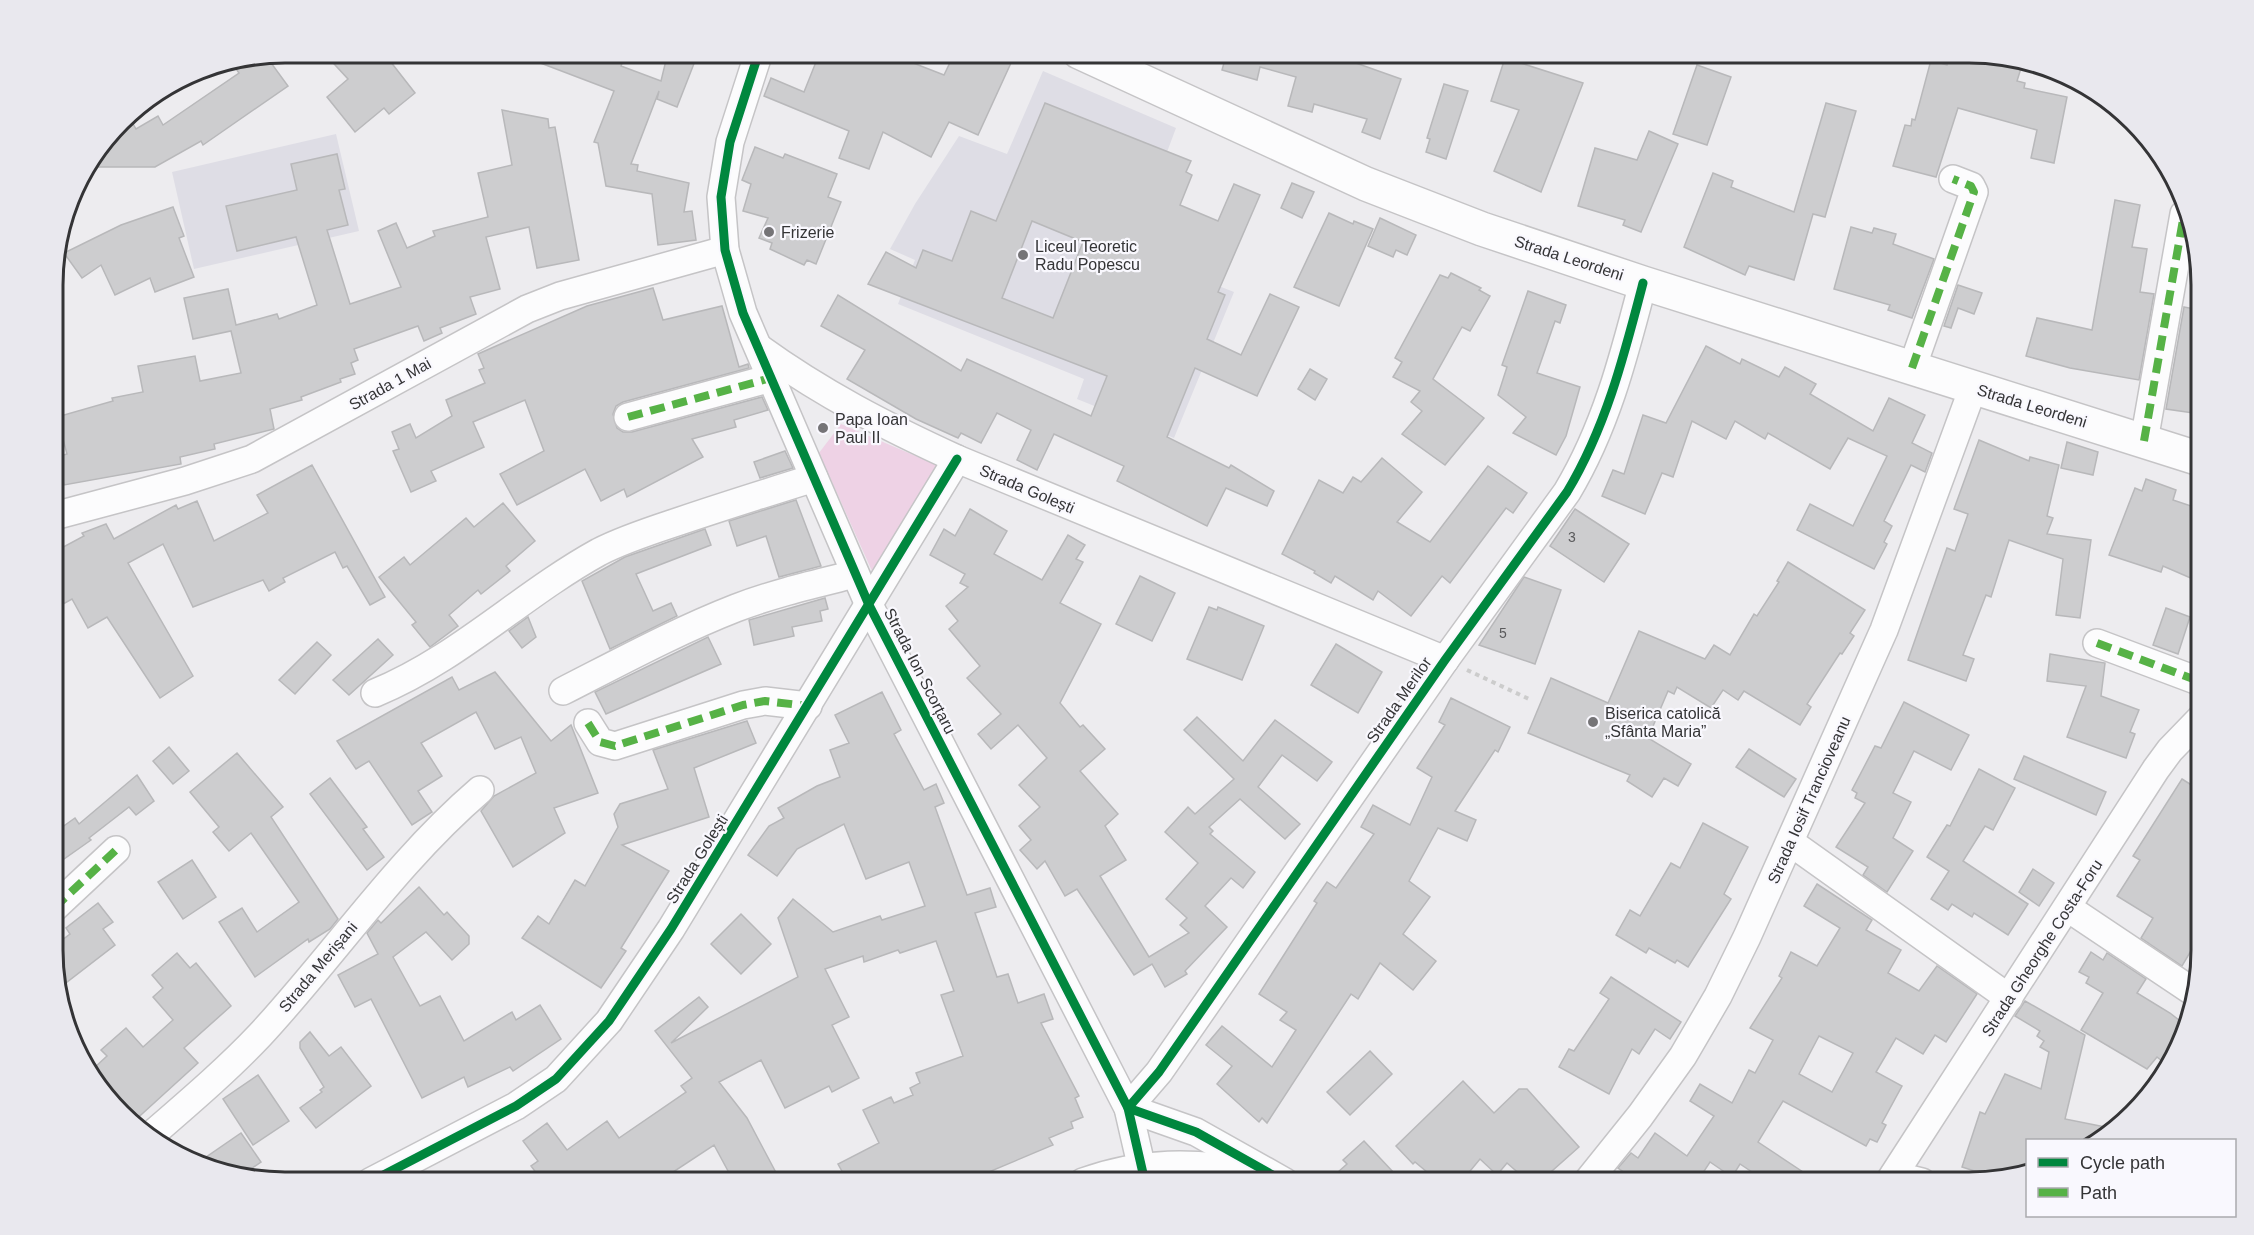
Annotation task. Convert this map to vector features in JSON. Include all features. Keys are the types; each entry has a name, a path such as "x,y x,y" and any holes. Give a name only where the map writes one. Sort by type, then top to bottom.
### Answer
{"main road":[{"name":"Strada Leordeni","path":"1103,63 1412,204 1643,283 2191,456"}],"street":[{"name":"Strada Ion Scorțaru","path":"756,63 724,168 722,206 725,250 733,283 757,346 869,605 1128,1108 1143,1172"},
{"path":"1912,368 1974,192 1971,186 1953,179"},
{"path":"2144,441 2182,224"},
{"name":"Strada 1 Mai","path":"63,514 195,478 252,459 527,309 561,296 725,250"},
{"name":"Strada Merilor","path":"1128,1108 1159,1072 1445,660 1545,523 1585,463 1606,414 1643,283"},
{"path":"757,346 827,394 904,435 957,459"},
{"path":"628,417 771,378"},
{"name":"Strada Iosif Trancioveanu","path":"1595,1172 1640,1116 1683,1056 1718,996 1790,842 1884,630 1973,388"},
{"name":"Strada Golești","path":"389,1172 516,1106 556,1079 584,1052 609,1021 671,929 957,459 1445,660"},
{"path":"375,693 401,682 460,646 559,576 601,551 642,534 814,478"},
{"path":"563,691 676,634 736,608 789,590 855,574"},
{"path":"2097,643 2191,678"},
{"path":"588,723 600,742 615,746 743,705 765,701 808,706"},
{"name":"Strada Gheorghe Costa-Foru","path":"1895,1172 2170,750 2191,728"},
{"name":"Strada Merișani","path":"156,1131 230,1066 261,1034 335,949 408,858 480,790"},
{"path":"1790,842 2009,998"},
{"path":"63,900 116,850"},
{"path":"2068,908 2188,988"},
{"path":"1128,1108 1196,1132 1268,1172"},
{"path":"1159,1172 1208,1166 1242,1172"}],"path":[{"path":"1445,660 1529,699"}],"shaded area":[{"name":"Liceul Teoretic Radu Popescu","path":"1043,71 1176,128 1130,251 1234,292 1174,438 1077,399 1084,379 898,304 915,260 890,249 915,204 959,136 1007,154"},
{"path":"336,134 359,231 194,269 172,172"},
{"path":"841,424 939,466 872,571 819,453"}],"building":[{"path":"271,63 288,86 203,145 201,141 155,167 97,167 133,124 136,129 158,116 163,125 239,73 236,69"},
{"path":"333,63 392,63 415,93 389,114 384,108 355,132 327,97 348,79"},
{"path":"540,63 622,63 621,66 661,81 665,63 694,63 677,107 657,99 659,91 631,164 638,165 637,171 689,183 684,212 692,211 696,240 658,245 652,194 606,186 598,143 594,142 614,91"},
{"path":"816,63 913,63 944,75 950,63 1011,63 978,135 949,122 931,157 883,132 869,169 839,158 849,131 764,96 771,78 804,92"},
{"path":"1224,63 1356,63 1401,79 1380,139 1362,132 1367,119 1314,104 1312,112 1288,106 1296,77 1260,67 1257,80 1222,70"},
{"path":"1503,63 1521,63 1583,83 1541,192 1494,171 1519,110 1491,101"},
{"path":"1930,63 1947,65 1947,63 1984,63 2021,69 2017,81 2025,83 2024,88 2067,97 2054,163 2031,158 2037,130 1958,108 1936,177 1893,166 1905,125 1911,126 1912,119 1915,120"},
{"path":"1697,65 1731,77 1707,145 1673,134"},
{"path":"1444,84 1468,91 1446,159 1426,152 1430,139 1427,138"},
{"path":"1045,103 1191,161 1186,172 1192,175 1180,205 1218,221 1234,184 1260,195 1218,292 1225,295 1207,339 1241,355 1270,294 1299,307 1257,396 1195,368 1167,437 1229,468 1231,465 1274,491 1267,506 1226,488 1207,526 1117,481 1124,466 1054,434 1037,470 1017,460 1031,430 997,413 981,443 961,433 958,438 916,419 847,379 865,350 821,326 838,295 961,371 967,359 1091,416 1107,376 868,284 886,252 916,268 923,250 952,261 971,211 996,221","holes":["1032,221 1083,242 1053,318 1002,298"]},
{"path":"1826,103 1856,111 1825,217 1813,214 1794,280 1749,266 1745,275 1684,247 1713,173 1733,181 1731,187 1794,212"},
{"path":"502,110 548,119 549,128 555,127 579,260 537,268 529,227 486,237 500,289 470,297 476,314 440,328 442,333 424,341 418,326 354,349 358,360 351,363 355,374 340,379 341,382 301,397 302,400 270,409 274,429 214,444 215,449 180,457 181,464 64,485 63,455 67,454 63,439 63,415 113,401 112,398 143,392 138,366 195,356 200,381 241,373 231,331 193,339 184,298 228,289 236,325 277,314 279,319 317,305 296,237 237,251 226,206 297,190 291,164 337,154 345,189 339,190 348,225 327,230 350,304 401,287 378,231 396,223 407,248 435,236 433,231 488,217 478,173 512,165"},
{"path":"1649,131 1678,144 1641,232 1623,225 1625,220 1578,206 1595,148 1637,160"},
{"path":"755,147 783,158 785,154 837,174 828,197 841,202 816,264 807,260 804,265 770,249 772,243 759,238 768,218 743,211 751,184 742,180"},
{"path":"1292,183 1314,192 1302,218 1281,208"},
{"path":"2115,200 2140,205 2132,247 2147,249 2140,292 2154,294 2139,380 2070,368 2026,356 2037,318 2092,330"},
{"path":"173,207 184,236 179,238 194,277 155,292 150,278 115,295 101,265 82,278 66,252 121,225"},
{"path":"1329,213 1353,224 1354,221 1373,229 1339,306 1294,287"},
{"path":"1380,218 1416,235 1407,255 1396,250 1393,257 1368,246"},
{"path":"1851,227 1872,233 1874,228 1896,234 1893,244 1934,259 1912,318 1888,310 1890,305 1834,289"},
{"path":"1451,273 1481,288 1479,290 1490,296 1470,331 1462,327 1433,379 1484,418 1445,465 1402,434 1422,411 1411,402 1420,391 1393,377 1402,362 1395,358 1440,275 1448,278"},
{"path":"1958,285 1982,293 1974,314 1958,308 1951,328 1944,326"},
{"path":"653,288 663,320 722,306 739,367 748,364 749,368 623,402 616,406 613,414 617,428 623,432 632,432 762,397 768,410 734,420 736,427 692,439 703,457 627,497 624,489 601,501 585,469 517,505 500,474 544,451 525,400 473,422 484,447 431,471 436,481 411,492 393,451 399,449 392,432 410,424 416,438 452,416 446,400 485,383 479,370 484,368 478,354 587,306"},
{"path":"1528,291 1566,305 1560,323 1555,321 1537,373 1580,387 1566,436 1556,455 1513,433 1526,417 1498,395 1507,367 1502,365"},
{"path":"2184,307 2191,308 2191,413 2166,409"},
{"path":"1706,346 1740,364 1742,359 1779,377 1785,367 1816,384 1810,394 1873,431 1889,398 1925,415 1912,443 1932,453 1925,472 1911,465 1884,521 1892,526 1884,542 1887,544 1874,569 1797,530 1810,504 1853,526 1887,456 1848,438 1830,469 1768,433 1765,439 1735,421 1726,439 1692,421 1673,477 1662,473 1645,514 1602,496 1613,470 1624,474 1643,415 1666,423"},
{"path":"1310,369 1327,379 1315,400 1298,389"},
{"path":"1979,440 2029,461 2030,457 2059,465 2047,516 2053,518 2047,534 2091,540 2080,618 2056,615 2063,559 2009,540 1991,597 1986,595 1963,655 1974,659 1966,681 1908,660 1947,548 1955,551 1968,514 1954,509"},
{"path":"2067,442 2098,452 2093,475 2061,468"},
{"path":"785,451 793,468 760,478 754,462"},
{"path":"1382,458 1422,492 1397,522 1430,542 1488,466 1527,493 1513,513 1506,508 1450,583 1442,576 1411,616 1378,591 1373,600 1335,576 1331,583 1314,573 1315,571 1282,554 1319,480 1343,493 1353,477 1361,482"},
{"path":"312,465 385,597 370,605 347,566 343,568 335,552 283,578 285,582 269,591 263,580 193,607 163,544 128,563 193,676 160,698 107,617 88,628 72,599 63,604 63,547 84,536 82,533 106,524 114,539 176,505 178,509 197,501 214,541 268,513 257,495"},
{"path":"2146,479 2176,490 2173,500 2191,506 2191,578 2163,566 2161,572 2109,555 2135,488 2142,491"},
{"path":"796,500 821,566 779,577 766,536 737,546 729,521"},
{"path":"503,503 535,541 506,566 510,571 481,594 478,590 449,615 458,626 430,647 412,625 416,622 379,577 404,557 410,565 466,518 474,527"},
{"path":"970,509 1007,531 994,554 1042,580 1068,535 1085,545 1076,559 1083,562 1060,603 1101,624 1060,703 1080,727 1083,725 1105,749 1080,771 1118,814 1105,826 1126,860 1100,876 1149,957 1189,933 1180,925 1187,918 1166,899 1198,863 1165,832 1188,807 1195,814 1234,779 1184,730 1197,717 1243,761 1275,720 1332,762 1317,781 1282,755 1258,787 1300,824 1285,839 1240,799 1209,827 1213,831 1210,834 1255,872 1243,888 1231,878 1205,906 1227,927 1185,971 1187,974 1165,987 1152,964 1134,975 1077,889 1065,896 1045,861 1037,869 1020,850 1031,840 1019,826 1040,807 1019,785 1047,758 1018,725 991,749 978,734 1001,714 967,678 980,666 949,629 958,621 946,606 968,587 960,583 965,574 930,555 944,529 955,536"},
{"path":"1575,509 1629,544 1604,582 1550,546"},
{"path":"705,529 711,545 636,574 653,611 671,603 677,616 610,649 582,581 625,557"},
{"path":"1788,562 1865,610 1850,633 1854,636 1842,654 1840,653 1807,704 1811,707 1800,725 1744,691 1738,700 1723,690 1711,708 1677,687 1674,694 1668,691 1648,738 1691,764 1678,786 1664,778 1652,797 1627,781 1630,775 1528,733 1551,678 1608,703 1639,631 1705,659 1714,645 1730,655 1754,614 1757,616 1779,582 1777,581"},
{"path":"1140,576 1175,593 1152,641 1116,624"},
{"path":"1524,577 1561,590 1535,664 1479,645"},
{"path":"825,598 828,609 820,611 822,621 792,627 794,636 754,645 749,620"},
{"path":"1209,607 1217,610 1218,607 1264,626 1242,680 1187,659"},
{"path":"2166,608 2190,617 2178,654 2153,645"},
{"path":"528,617 536,637 522,648 509,631"},
{"path":"708,637 721,664 606,714 595,692"},
{"path":"378,639 393,655 349,695 333,680"},
{"path":"317,642 331,655 295,694 279,680"},
{"path":"1336,644 1382,672 1358,713 1311,685"},
{"path":"2050,654 2105,663 2101,696 2139,710 2130,732 2135,734 2126,758 2067,737 2086,686 2047,681"},
{"path":"495,672 551,741 571,725 598,793 554,808 565,833 513,867 481,811 494,796 536,773 521,737 495,749 476,712 421,743 442,776 418,791 432,812 412,825 369,761 356,769 337,741 452,677 459,690"},
{"path":"882,692 901,730 894,734 924,790 936,784 944,803 935,807 967,895 990,888 996,907 975,913 997,977 1008,974 1018,1003 1044,994 1053,1019 1041,1023 1079,1096 1075,1098 1083,1117 1071,1122 1073,1128 1049,1138 1053,1145 989,1172 842,1172 838,1164 879,1143 863,1110 891,1097 894,1103 913,1095 910,1088 920,1083 916,1073 963,1056 941,995 954,991 936,941 900,953 898,950 864,962 863,956 825,969 849,1017 832,1025 859,1078 832,1092 829,1086 785,1108 761,1060 719,1082 747,1118 776,1172 729,1172 714,1145 673,1172 536,1172 531,1166 538,1161 523,1141 547,1123 567,1150 607,1121 619,1138 686,1092 681,1086 692,1078 655,1031 699,997 708,1007 671,1043 798,977 778,918 793,899 833,932 880,916 882,920 925,906 909,862 866,879 844,824 797,849 777,876 748,855 769,826 784,818 778,808 817,786 840,777 830,750 849,743 835,715"},
{"path":"1451,698 1510,727 1498,752 1495,750 1455,811 1476,820 1467,841 1438,828 1409,881 1430,897 1403,934 1436,961 1413,990 1380,963 1358,999 1351,994 1267,1123 1262,1118 1259,1122 1217,1084 1232,1066 1206,1045 1222,1026 1272,1067 1296,1030 1280,1020 1287,1012 1259,994 1317,903 1314,901 1327,882 1336,888 1374,834 1361,827 1373,805 1410,825 1432,777 1417,768 1445,725 1439,722"},
{"path":"1904,702 1969,735 1951,770 1914,751 1893,793 1911,802 1893,838 1913,851 1887,892 1863,875 1868,867 1836,847 1865,803 1855,798 1857,793 1852,790 1875,746 1881,748"},
{"path":"747,721 756,743 694,768 709,817 622,845 669,871 621,948 626,951 601,988 522,938 538,916 549,924 575,880 585,886 618,827 614,814 620,804 668,789 653,750"},
{"path":"169,747 189,771 173,784 153,761"},
{"path":"1749,749 1796,779 1784,797 1736,767"},
{"path":"237,753 283,807 271,817 338,919 330,929 309,942 308,939 255,977 219,922 242,908 257,932 299,902 251,833 229,851 213,832 219,827 190,792"},
{"path":"2024,756 2106,792 2096,815 2014,779"},
{"path":"1979,769 2015,788 1993,830 1985,826 1963,861 2028,904 2008,935 1974,913 1972,917 1952,904 1948,910 1931,899 1949,871 1927,857 1947,825 1950,826"},
{"path":"137,775 154,801 136,815 129,807 89,838 91,840 63,860 63,827 75,818 79,824"},
{"path":"330,778 367,827 363,829 384,857 367,870 310,794"},
{"path":"2182,779 2191,785 2191,951 2182,966 2141,938 2153,918 2117,896 2140,860 2133,856"},
{"path":"1703,823 1748,847 1724,894 1731,899 1688,967 1677,960 1675,963 1649,948 1646,953 1616,935 1630,910 1640,916 1671,863 1680,868"},
{"path":"192,860 216,897 183,919 158,882"},
{"path":"2033,869 2054,883 2039,906 2019,892"},
{"path":"1817,884 1872,920 1866,930 1901,950 1888,973 1919,991 1937,966 1977,994 1946,1042 1935,1035 1923,1054 1896,1038 1876,1072 1902,1086 1882,1123 1886,1125 1877,1142 1870,1139 1866,1146 1783,1101 1758,1142 1803,1172 1752,1172 1740,1164 1735,1172 1725,1172 1710,1162 1704,1172 1624,1172 1618,1168 1631,1153 1638,1158 1655,1133 1687,1156 1714,1116 1690,1101 1700,1084 1732,1103 1749,1070 1755,1073 1773,1040 1750,1028 1782,978 1779,976 1791,952 1817,966 1840,928 1804,906","holes":["1819,1036 1853,1053 1832,1092 1799,1074"]},
{"path":"419,887 444,915 447,912 469,936 469,944 452,960 426,932 393,957 420,1006 440,996 464,1041 512,1012 516,1020 540,1005 561,1039 513,1071 510,1067 468,1087 464,1077 422,1098 371,999 355,1007 338,975 378,954 367,933 378,920 381,923"},
{"path":"98,903 113,922 103,929 115,945 66,983 63,939 70,934 66,928"},
{"path":"741,914 771,944 741,974 711,944"},
{"path":"2091,952 2103,960 2107,953 2146,979 2137,993 2179,1020 2161,1060 2157,1057 2147,1069 2081,1030 2103,993 2086,983 2089,977 2079,972"},
{"path":"177,953 190,968 196,963 231,1006 184,1048 198,1063 139,1117 118,1096 96,1066 107,1056 101,1050 126,1028 143,1047 173,1020 153,997 163,988 152,975"},
{"path":"1611,977 1681,1022 1670,1039 1655,1029 1639,1054 1632,1049 1609,1094 1559,1067 1569,1049 1574,1051 1609,999 1600,993"},
{"path":"2025,1001 2085,1035 2065,1119 2103,1127 2085,1139 2026,1139 2026,1164 1977,1172 1962,1167 1980,1112 1985,1114 2005,1074 2041,1089 2049,1052 2040,1047 2044,1041 2037,1036 2040,1031 2015,1016"},
{"path":"310,1032 329,1056 341,1047 371,1086 316,1128 300,1108 322,1092 320,1090 324,1087 300,1048 300,1042"},
{"path":"1370,1051 1392,1074 1350,1115 1327,1092"},
{"path":"258,1075 289,1121 253,1145 223,1099"},
{"path":"1463,1081 1494,1113 1519,1089 1527,1089 1579,1147 1553,1172 1517,1172 1507,1163 1500,1172 1494,1172 1480,1159 1469,1172 1427,1172 1415,1162 1413,1164 1396,1146"},
{"path":"241,1133 261,1162 251,1169 206,1157"},
{"path":"1364,1141 1393,1172 1338,1172 1347,1164 1343,1160"}],"marked path":[{"path":"1912,368 1974,192 1971,186 1953,179"},
{"path":"2144,441 2182,224"},
{"path":"628,417 771,378"},
{"path":"2097,643 2191,678"},
{"path":"588,723 600,742 615,746 743,705 765,701 808,706"},
{"path":"63,900 116,850"}],"cycle path":[{"path":"755,63 730,142 721,197 725,250 743,313 869,605 1128,1108 1143,1172"},
{"path":"1267,1172 1196,1132 1128,1108 1159,1072 1445,660 1567,492 1581,467 1603,417 1621,364 1643,283"},
{"path":"389,1172 516,1106 556,1079 609,1021 671,929 957,459"}],"place":[{"name":"Frizerie","path":"769,232"},
{"name":"Liceul Teoretic Radu Popescu","path":"1023,255"},
{"name":"Papa Ioan Paul II","path":"823,428"},
{"name":"Biserica catolică „Sfânta Maria”","path":"1593,722"}]}
